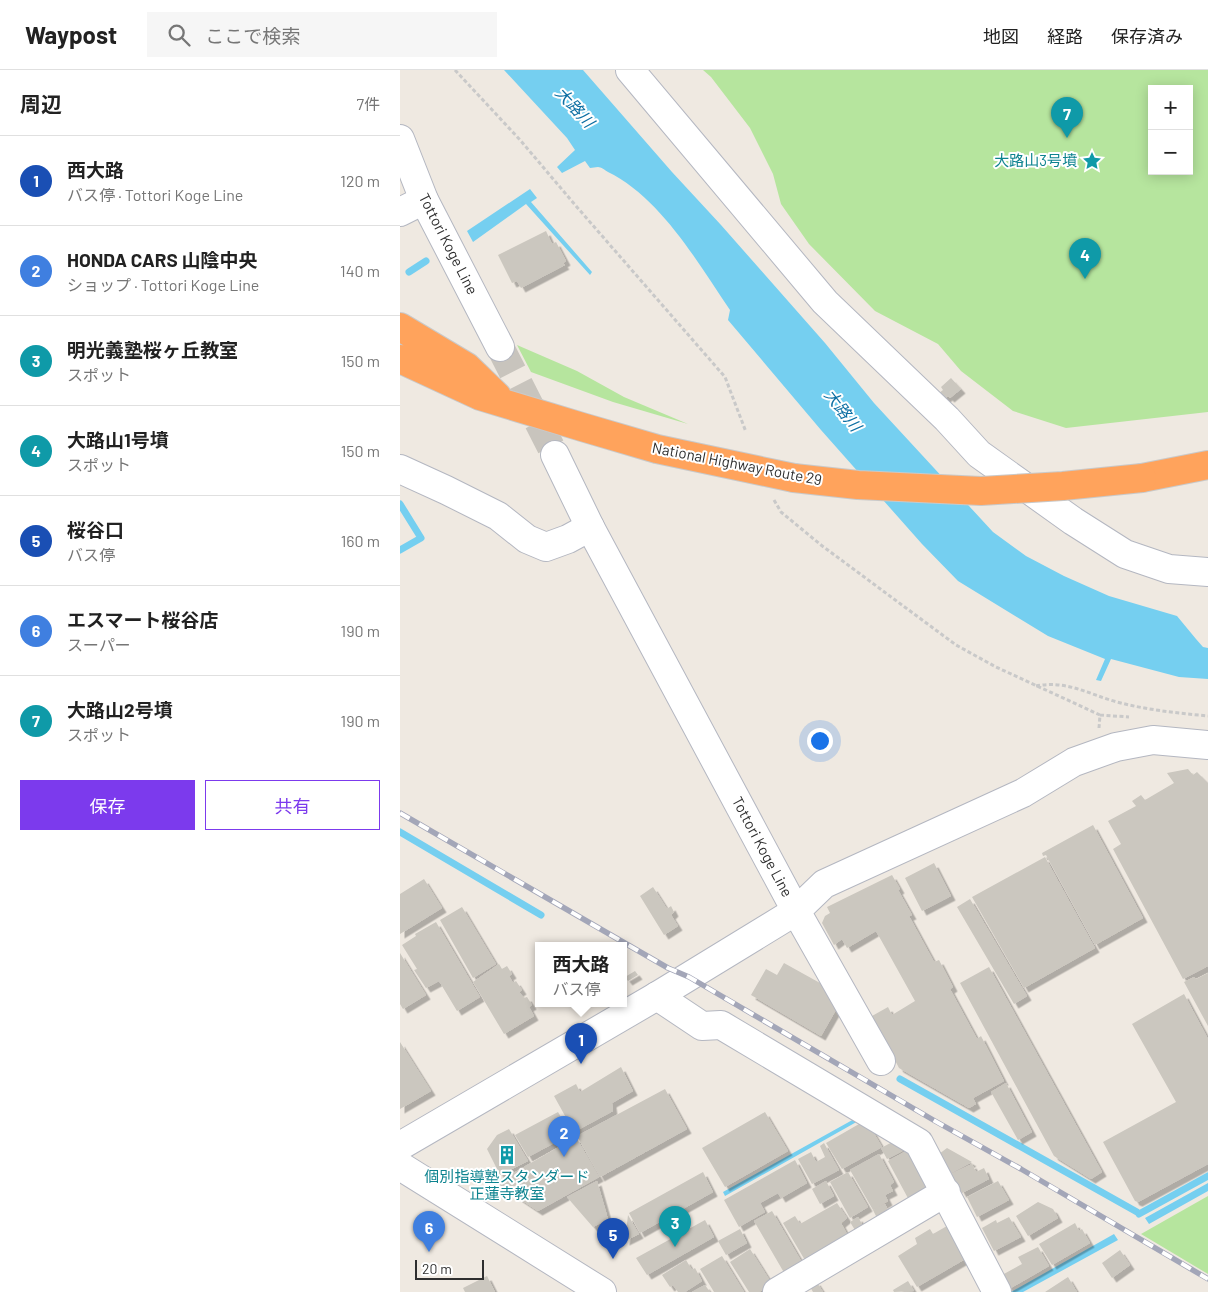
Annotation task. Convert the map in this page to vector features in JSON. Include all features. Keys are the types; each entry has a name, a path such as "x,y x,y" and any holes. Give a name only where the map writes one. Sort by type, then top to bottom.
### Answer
{"highway":[{"path":"400,327 467,367 493,400"},
{"name":"National Highway Route 29","path":"400,359 493,400 657,449 794,478 858,486 982,491 1063,486 1142,478 1208,465"},
{"path":"400,372 493,400"}],"street":[{"path":"630,70 825,302 947,419 979,454 1073,521 1125,554 1169,569 1208,572"},
{"name":"Tottori Koge Line","path":"400,139 424,200 500,346"},
{"path":"400,212 424,200"},
{"name":"Tottori Koge Line","path":"400,1146 657,996 796,912 590,527 555,455"},
{"path":"400,469 498,516 527,539 546,547 568,539 590,527"},
{"path":"881,1061 796,912 824,884 1023,793 1074,762 1098,753 1116,747 1153,740 1208,745"},
{"path":"657,996 702,1026 721,1025 919,1143 997,1292"},
{"path":"400,1166 602,1292"},
{"path":"777,1292 946,1192"}],"path":[{"path":"455,70 521,141 724,377 746,432"},
{"path":"772,498 781,512 821,545 956,645 996,667 1100,716 1098,753"},
{"path":"1036,686 1050,683 1065,684 1117,702 1161,711 1208,716"}],"green space":[{"path":"703,70 1208,70 1208,412 1066,428 1013,411 961,371 938,344 875,311 809,244 781,204 773,174 750,128 711,77"},
{"path":"517,345 577,371 624,397 688,424 613,402 531,372"},
{"path":"1208,1196 1208,1274 1141,1234"}],"water":[{"name":"大路川","path":"504,70 583,70 825,343 874,403 993,532 1026,556 1064,576 1109,596 1177,616 1203,647 1208,648 1208,679 1179,677 1111,659 1101,681 1096,680 1105,659 1048,636 958,581 922,544 821,430 728,320 730,310 677,233 645,198 627,183 600,168 590,168 585,161 562,173 557,167 575,150 567,138"},
{"path":"530,189 537,198 531,202 592,272 590,275 526,204 473,242 467,231"},
{"path":"856,1118 860,1120 725,1196 723,1192"},
{"path":"1208,1183 1208,1191 1149,1224 1145,1218"},
{"path":"1114,1234 1118,1240 1023,1292 1011,1292"}],"building":[{"path":"546,231 552,244 556,242 566,261 563,263 565,265 521,288 517,281 512,283 498,255"},
{"path":"951,378 961,389 950,398 948,396 945,399 939,393 943,390 941,387"},
{"path":"1188,769 1193,775 1197,772 1208,783 1208,966 1183,979 1113,849 1121,844 1108,821 1136,806 1132,801 1141,795 1145,800 1174,783 1167,773"},
{"path":"1093,825 1143,918 1095,945 1046,855 1043,856 1042,853"},
{"path":"1045,857 1095,948 1024,988 972,897"},
{"path":"934,863 951,896 922,911 905,878"},
{"path":"892,875 912,915 909,916 934,962 939,960 953,987 950,989 977,1039 981,1036 1004,1081 973,1098 976,1104 969,1108 899,1068 872,1016 888,1007 892,1015 915,1001 876,931 847,948 842,939 834,945 822,923 825,916 830,913 827,907"},
{"path":"424,879 442,908 400,934 400,894"},
{"path":"653,887 667,909 671,906 674,912 671,915 678,926 664,935 640,896"},
{"path":"970,899 1027,996 1014,1004 957,907"},
{"path":"462,907 496,964 473,978 440,920"},
{"path":"436,922 480,997 457,1011 439,981 426,988 414,970 417,969 402,945 416,936 415,934"},
{"path":"400,953 426,995 403,1009 400,1004"},
{"path":"784,963 820,983 822,981 837,1008 821,1036 751,995 766,969 777,975"},
{"path":"499,964 502,969 507,966 512,974 509,976 513,983 516,981 522,990 519,992 524,998 527,997 532,1005 529,1007 534,1016 504,1034 473,982"},
{"path":"989,967 1102,1172 1091,1179 1054,1156 960,983"},
{"path":"635,971 638,975 628,981 627,976"},
{"path":"1208,973 1208,1026 1184,982"},
{"path":"1184,994 1208,1039 1208,1164 1138,1202 1135,1201 1103,1142 1176,1102 1132,1024"},
{"path":"400,1042 431,1091 400,1109"},
{"path":"621,1067 633,1091 612,1103 613,1111 574,1132 554,1096 576,1084 580,1092"},
{"path":"1006,1083 1032,1132 1018,1140 991,1092"},
{"path":"665,1089 687,1129 600,1177 577,1136"},
{"path":"558,1112 571,1134 528,1157 515,1135"},
{"path":"765,1112 788,1151 725,1187 702,1148"},
{"path":"866,1120 882,1147 842,1169 826,1143"},
{"name":"個別指導塾スタンダード 正蓮寺教室","path":"509,1129 528,1161 500,1175 487,1149 497,1135"},
{"path":"576,1137 599,1177 538,1211 496,1183"},
{"path":"898,1139 908,1148 887,1159 881,1148"},
{"path":"824,1143 839,1170 812,1184 798,1159 811,1152 816,1162 825,1157 820,1146"},
{"path":"947,1148 972,1162 949,1174 939,1154"},
{"path":"908,1150 931,1190 910,1202 888,1161"},
{"path":"879,1154 894,1182 890,1185 893,1191 885,1195 888,1201 873,1210 850,1170"},
{"path":"795,1160 807,1183 781,1198 778,1193 760,1203 765,1212 739,1227 724,1200"},
{"path":"972,1164 976,1172 984,1168 989,1179 962,1193 951,1174"},
{"path":"703,1172 713,1192 640,1233 629,1213"},
{"path":"848,1172 868,1207 850,1218 830,1182"},
{"path":"597,1181 608,1219 593,1227 567,1197"},
{"path":"826,1181 834,1196 820,1204 812,1189"},
{"path":"998,1181 1009,1200 977,1217 967,1197"},
{"path":"1038,1202 1053,1209 1058,1218 1028,1236 1016,1216"},
{"path":"837,1203 847,1218 841,1223 848,1236 806,1262 783,1223 795,1216 800,1224"},
{"path":"885,1204 891,1215 879,1222 873,1210"},
{"path":"772,1211 804,1266 786,1276 754,1221"},
{"path":"628,1215 639,1234 625,1241"},
{"path":"858,1217 866,1231 858,1235 850,1222"},
{"path":"1009,1217 1021,1237 994,1251 982,1228 996,1220 997,1223"},
{"path":"705,1220 714,1237 647,1275 636,1258"},
{"path":"1075,1223 1079,1231 1082,1229 1090,1243 1052,1265 1039,1244"},
{"path":"947,1226 967,1258 917,1287 898,1256 917,1244 915,1238 930,1229 933,1234"},
{"path":"740,1229 747,1243 726,1255 718,1241"},
{"path":"1038,1247 1049,1266 1009,1289 1002,1275 1022,1264 1018,1257"},
{"path":"750,1249 772,1284 759,1292 749,1292 730,1262"},
{"path":"1120,1250 1130,1265 1112,1278 1102,1263"},
{"path":"722,1256 744,1292 714,1292 700,1269"},
{"path":"686,1260 692,1270 695,1268 702,1281 685,1292 678,1292 673,1285 670,1287 662,1275"},
{"path":"487,1276 495,1292 465,1292 463,1288"},
{"path":"1068,1277 1077,1292 1045,1292"},
{"path":"816,1281 823,1292 813,1292 809,1285"},
{"path":"908,1281 914,1291 894,1292 893,1290"},
{"path":"705,1285 710,1292 692,1292"}],"waterway":[{"path":"409,272 426,261"},
{"path":"400,504 421,538 400,550"},
{"path":"400,832 541,915"},
{"path":"900,1079 1137,1212"},
{"path":"1139,1214 1208,1176"}],"tunnel":[{"path":"500,347 555,455"}],"railway":[{"path":"400,813 623,942"},
{"path":"627,944 668,968 689,977 1208,1279"}],"place":[{"name":"大路山2号墳","path":"1067,138"},
{"name":"大路山3号墳","path":"1092,161"},
{"name":"大路山1号墳","path":"1085,279"},
{"name":"西大路","path":"581,1064"},
{"name":"個別指導塾スタンダード 正蓮寺教室","path":"507,1155"},
{"name":"HONDA CARS 山陰中央","path":"564,1157"},
{"name":"明光義塾桜ヶ丘教室","path":"675,1247"},
{"name":"エスマート桜谷店","path":"429,1252"},
{"name":"桜谷口","path":"613,1259"}]}
